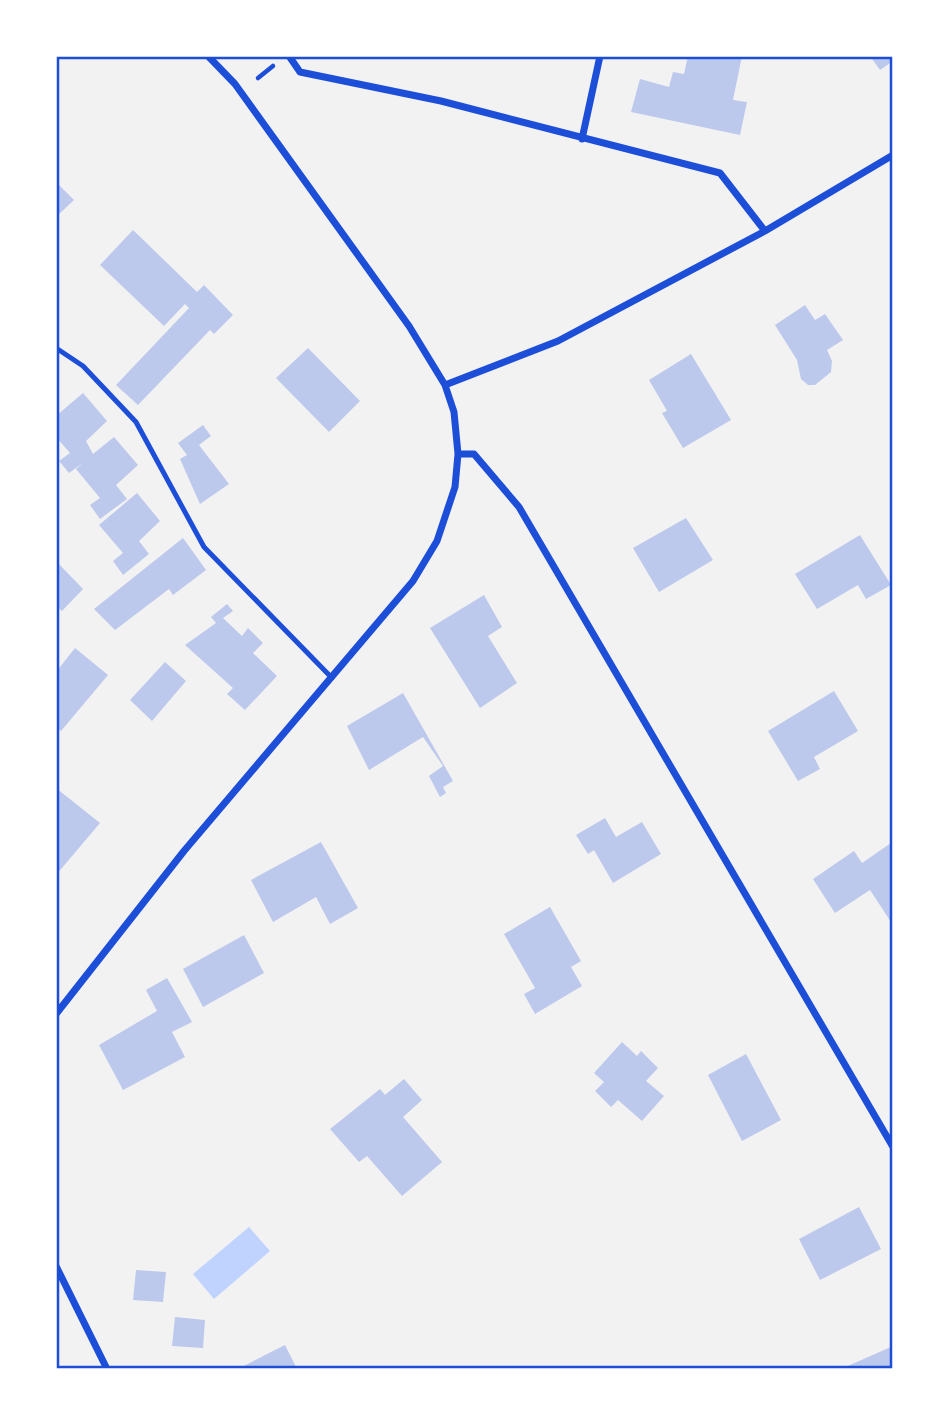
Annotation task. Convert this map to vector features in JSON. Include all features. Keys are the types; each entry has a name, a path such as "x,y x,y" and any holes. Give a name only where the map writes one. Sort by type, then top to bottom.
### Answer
{"street":[{"path":"56,1014 184,851 413,581 437,541 455,487 458,454 454,412 444,385 409,326 241,93 208,56"},
{"path":"289,56 300,72 441,101 720,173 765,231"},
{"path":"582,139 600,56"},
{"path":"444,385 558,341 765,231 893,155"},
{"path":"458,454 474,454 519,507 893,1147"},
{"path":"56,1266 107,1369"}],"lane":[{"path":"56,348 83,366 136,422 204,547 331,678"}],"path":[{"path":"241,93 275,63"}],"water":[{"path":"249,1227 270,1251 214,1299 193,1274"}],"building":[{"path":"688,56 742,56 733,100 747,102 740,135 631,112 640,79 669,87 673,72 684,74"},
{"path":"870,56 889,56 893,61 880,70"},
{"path":"56,182 74,200 56,217"},
{"path":"133,230 197,292 204,285 233,315 214,334 210,330 138,405 116,385 189,308 185,304 164,326 100,265"},
{"path":"805,305 815,320 825,314 843,340 827,350 832,361 831,372 815,385 808,385 801,379 797,360 775,325"},
{"path":"308,348 360,401 329,432 276,378"},
{"path":"691,354 731,420 683,448 662,413 667,411 649,380"},
{"path":"83,393 107,421 86,441 93,454 114,437 138,465 116,485 127,499 100,519 90,505 100,498 76,469 83,463 69,473 59,461 70,453 56,437 56,416"},
{"path":"203,425 211,436 199,445 229,484 200,504 180,459 187,455 178,443"},
{"path":"137,493 160,521 139,541 149,554 123,575 113,561 123,553 99,525"},
{"path":"686,518 713,560 659,592 633,548"},
{"path":"860,535 891,585 866,599 858,585 817,609 795,574"},
{"path":"183,538 206,570 173,595 169,589 115,630 94,609"},
{"path":"56,561 83,589 62,611 56,606"},
{"path":"484,595 502,627 488,636 517,683 480,708 430,628"},
{"path":"227,604 233,611 223,618 242,636 248,628 263,643 253,653 277,676 245,710 227,694 233,688 185,645 216,623 211,617"},
{"path":"75,648 108,675 61,731 56,726 56,672"},
{"path":"165,662 186,681 152,721 130,700"},
{"path":"834,691 858,731 814,757 820,769 798,781 768,731"},
{"path":"403,693 453,781 443,787 446,793 440,797 429,776 443,766 423,737 369,770 347,726"},
{"path":"56,788 100,823 56,875"},
{"path":"605,818 616,837 642,822 661,854 613,883 594,850 588,854 576,835"},
{"path":"321,842 358,908 330,924 316,897 273,922 251,880"},
{"path":"891,843 893,925 870,890 835,913 813,879 854,851 862,863"},
{"path":"550,907 581,961 571,967 582,986 535,1014 524,994 535,988 504,934"},
{"path":"244,935 264,973 203,1007 183,969"},
{"path":"167,978 192,1022 172,1032 185,1057 123,1090 99,1045 157,1011 146,990"},
{"path":"622,1042 637,1056 641,1051 658,1068 646,1081 664,1096 642,1121 618,1100 611,1107 595,1091 604,1082 594,1073"},
{"path":"746,1054 781,1120 742,1141 708,1075"},
{"path":"404,1079 422,1100 403,1117 442,1162 402,1196 367,1156 359,1162 330,1129 380,1089 385,1095"},
{"path":"859,1207 881,1249 820,1280 799,1239"},
{"path":"136,1270 166,1272 163,1302 133,1300"},
{"path":"175,1317 205,1320 203,1348 172,1346"},
{"path":"285,1345 297,1369 238,1369 269,1353"},
{"path":"893,1346 893,1369 841,1369"}]}
